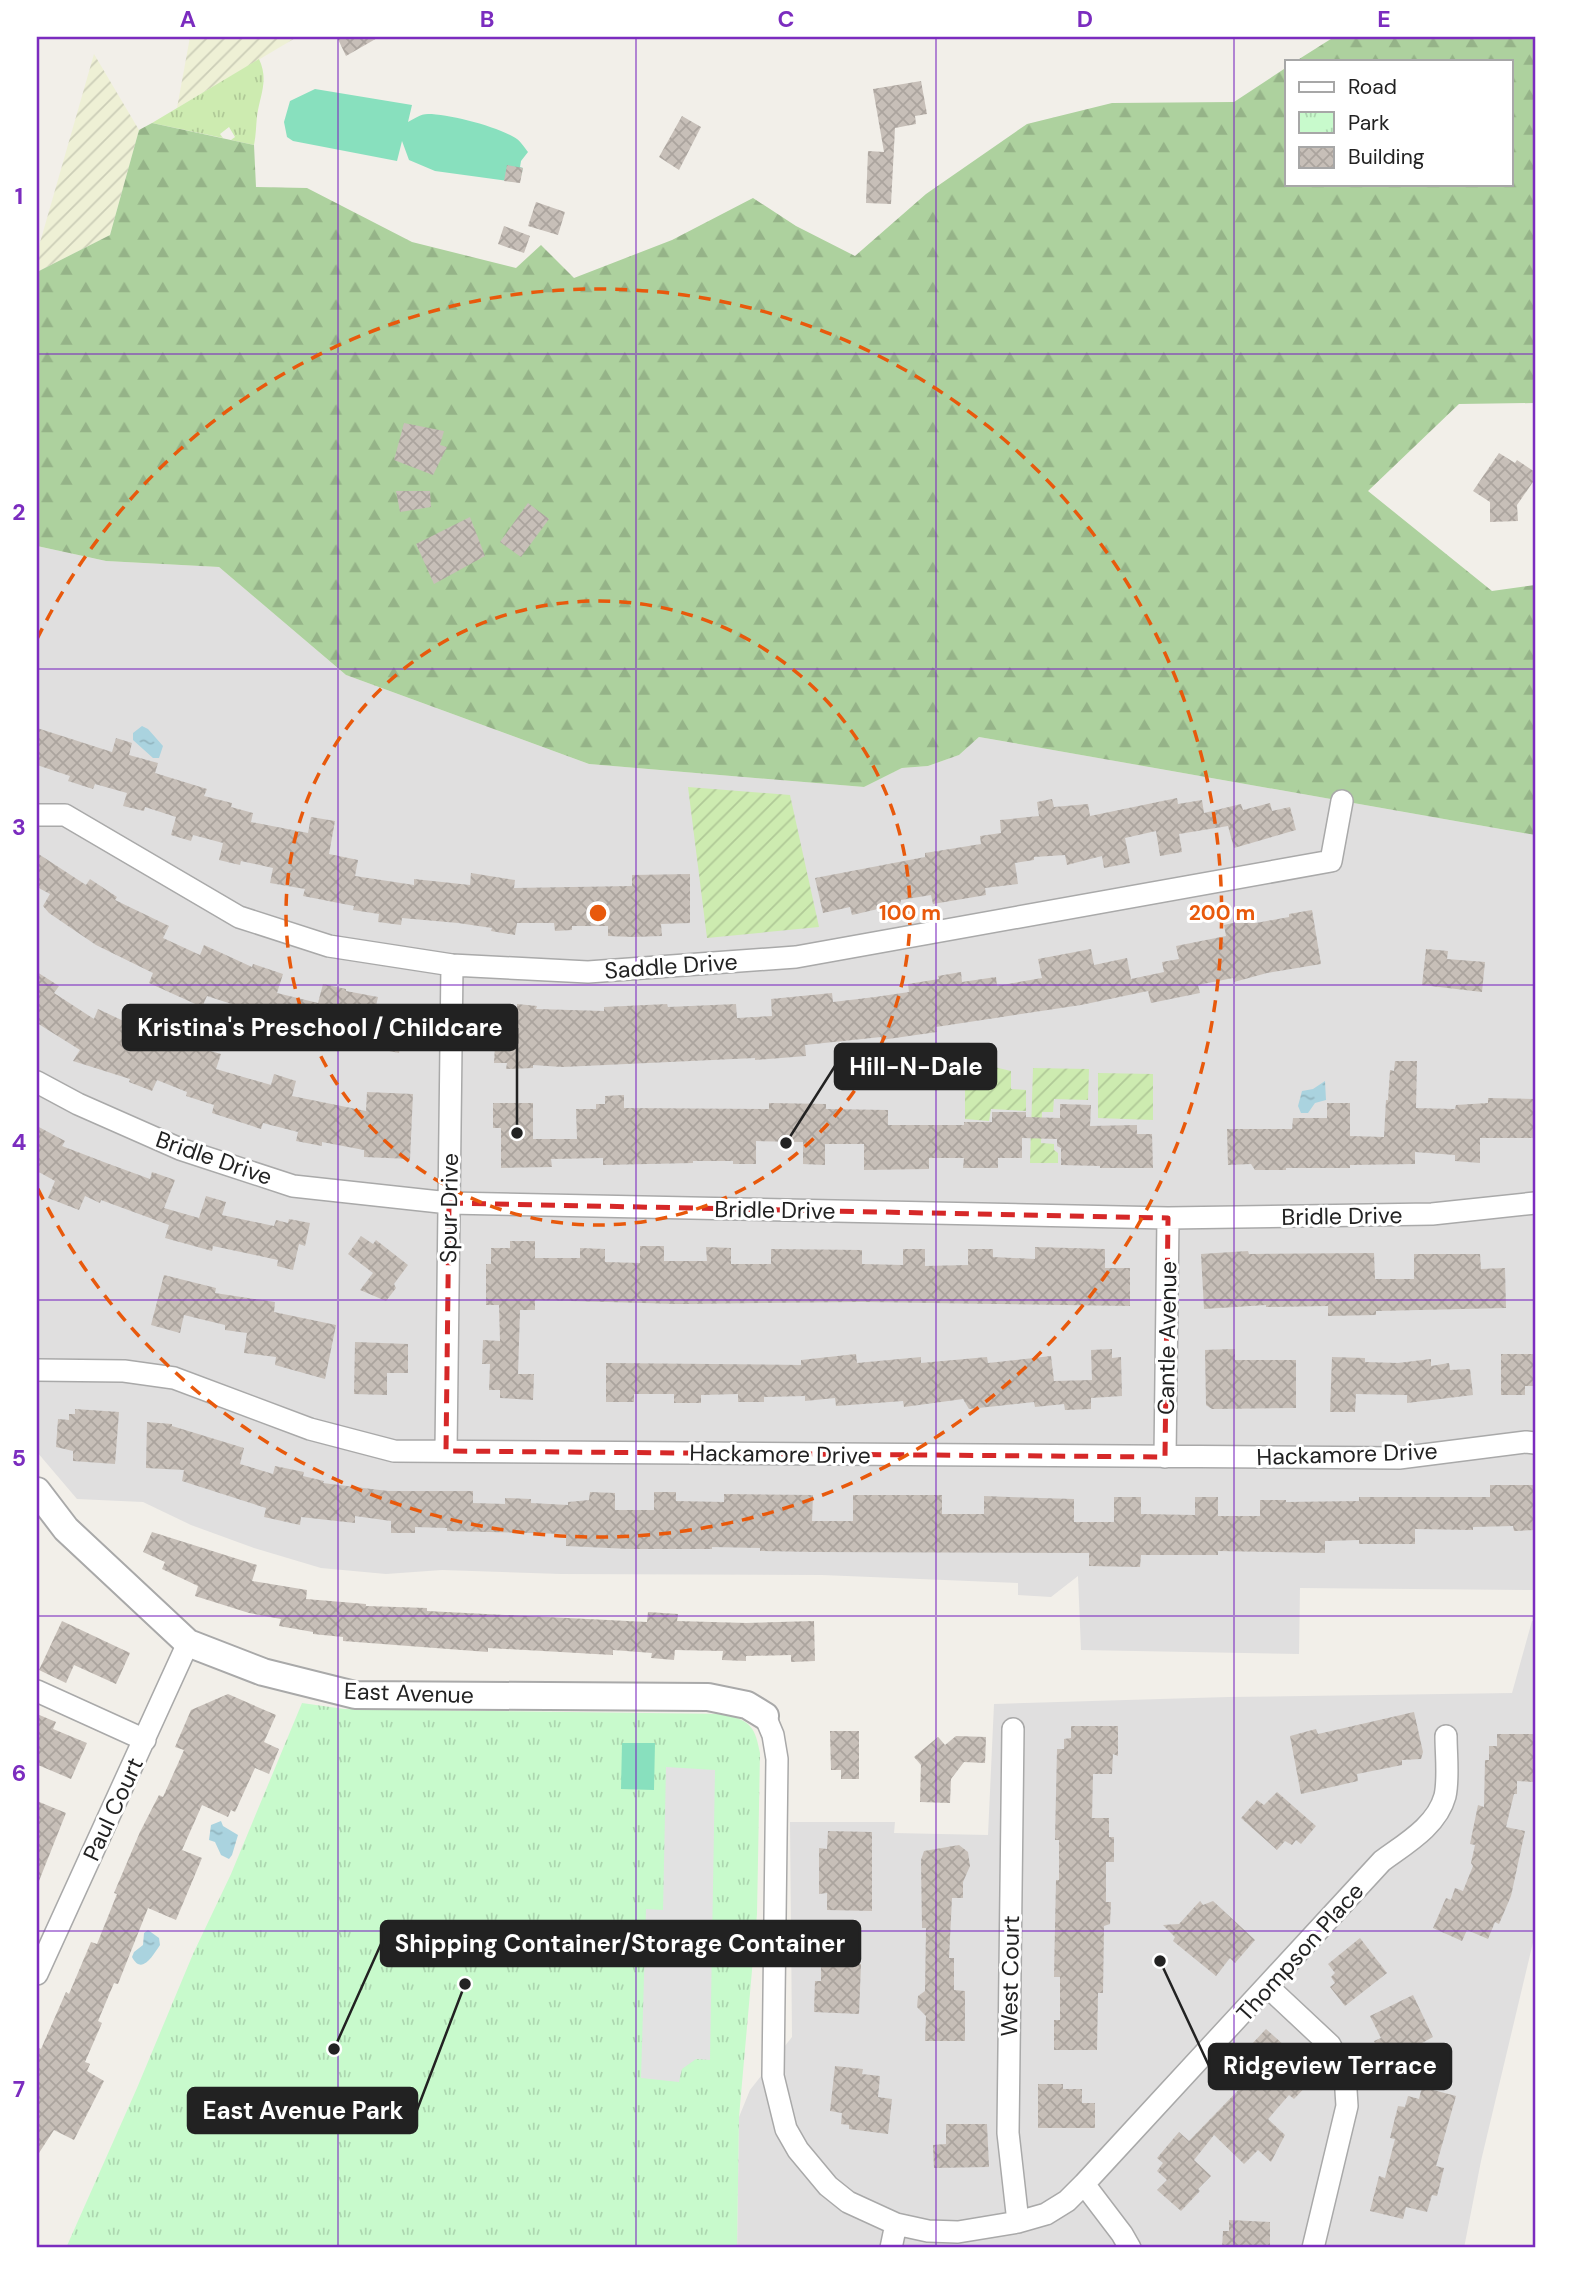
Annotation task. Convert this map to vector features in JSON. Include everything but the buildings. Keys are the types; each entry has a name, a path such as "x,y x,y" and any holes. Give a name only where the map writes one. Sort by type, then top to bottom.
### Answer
{"street":[{"name":"Saddle Drive","path":"37,815 65,815 239,916 329,946 452,965 588,972 796,957 1331,861 1342,801"},
{"name":"Spur Drive","path":"446,1451 452,965"},
{"name":"Bridle Drive","path":"37,1082 78,1104 180,1150 293,1186 449,1203 1168,1218 1432,1214 1535,1203"},
{"name":"Cantle Avenue","path":"1165,1457 1168,1218"},
{"name":"Hackamore Drive","path":"37,1370 124,1371 174,1378 310,1429 394,1451 1399,1458 1535,1443"},
{"name":"East Avenue","path":"37,1491 66,1529 188,1643 263,1672 355,1695 708,1697 747,1704 765,1716"},
{"name":"Paul Court","path":"37,1974 188,1643"},
{"path":"37,1691 145,1740"},
{"name":"Thompson Place","path":"765,1716 773,1735 777,1759 773,2067 786,2129 798,2150 820,2178 848,2202 896,2224 928,2231 958,2232 1018,2222 1046,2214 1067,2201 1084,2184 1382,1861 1419,1833 1440,1811 1446,1793 1446,1736"},
{"name":"West Court","path":"1013,1729 1008,2133 1018,2222"},
{"path":"1268,1987 1330,2045 1345,2075 1347,2106 1313,2248"},
{"path":"1084,2184 1130,2248"},
{"path":"891,2248 896,2224"}],"highlighted area":[{"path":"449,1203 1168,1218 1165,1457 446,1451"}],"shaded area":[{"path":"37,546 106,561 219,567 346,675 589,764 864,787 902,768 928,766 959,755 979,737 1535,835 1535,1590 1300,1588 1299,1654 1081,1650 1078,1576 1051,1597 1018,1595 1018,1583 822,1575 561,1574 442,1570 386,1574 321,1568 191,1525 143,1502 77,1499 37,1452"},
{"path":"1532,1621 1535,1621 1535,1934 1481,2161 1464,2248 737,2248 739,2117 750,2090 792,2037 790,1822 895,1822 894,1833 988,1835 994,1704 1512,1693"},
{"path":"666,1767 715,1770 710,2060 696,2059 682,2069 679,2082 641,2078 646,1909 663,1910"}],"green space":[{"path":"190,37 297,37 177,108"},
{"path":"1334,37 1535,37 1535,403 1459,404 1368,491 1492,591 1535,585 1535,835 979,737 959,755 928,766 902,768 864,787 589,764 346,675 219,567 106,561 37,546 37,272 110,235 139,130 152,123 254,145 256,187 307,188 412,242 516,268 541,245 574,278 672,240 753,198 796,226 855,256 926,194 1027,124 1112,103 1234,102 1285,68 1285,186 1512,186 1512,60 1298,60"},
{"path":"94,54 139,130 110,235 37,272 37,253"},
{"path":"259,59 264,81 254,145 231,140 235,137 229,127 220,134 223,138 152,123"},
{"path":"315,89 412,105 408,122 428,114 448,116 509,134 528,152 521,161 521,176 516,182 435,171 409,160 402,141 397,161 293,141 287,137 284,122 290,101"},
{"path":"688,787 790,795 819,927 707,938"},
{"path":"990,1066 1011,1071 1011,1089 1026,1090 1026,1111 991,1109 989,1121 965,1119 965,1070"},
{"path":"1033,1068 1089,1069 1088,1100 1054,1099 1053,1112 1042,1112 1041,1143 1054,1144 1058,1163 1030,1163"},
{"path":"1098,1073 1153,1074 1153,1120 1098,1118"},
{"path":"302,1703 344,1709 726,1714 751,1727 760,1753 757,1914 739,2117 737,2248 66,2248 193,1954 231,1874"},
{"path":"622,1743 655,1743 654,1790 621,1789"}],"water":[{"path":"142,726 163,746 159,758 153,758 133,740 133,733"},
{"path":"1325,1081 1326,1100 1315,1103 1308,1113 1301,1113 1298,1106 1302,1091 1313,1089"},
{"path":"221,1821 223,1826 238,1835 229,1859 221,1855 215,1842 209,1840 211,1825"},
{"path":"148,1930 159,1938 160,1945 147,1962 140,1965 132,1957 143,1945 144,1933"}],"place":[{"name":"Kristina's Preschool / Childcare","path":"517,1133"},
{"name":"Hill-N-Dale","path":"786,1143"},
{"name":"Ridgeview Terrace","path":"1160,1961"},
{"name":"East Avenue Park","path":"465,1984"},
{"name":"Shipping Container/Storage Container","path":"334,2049"}]}
